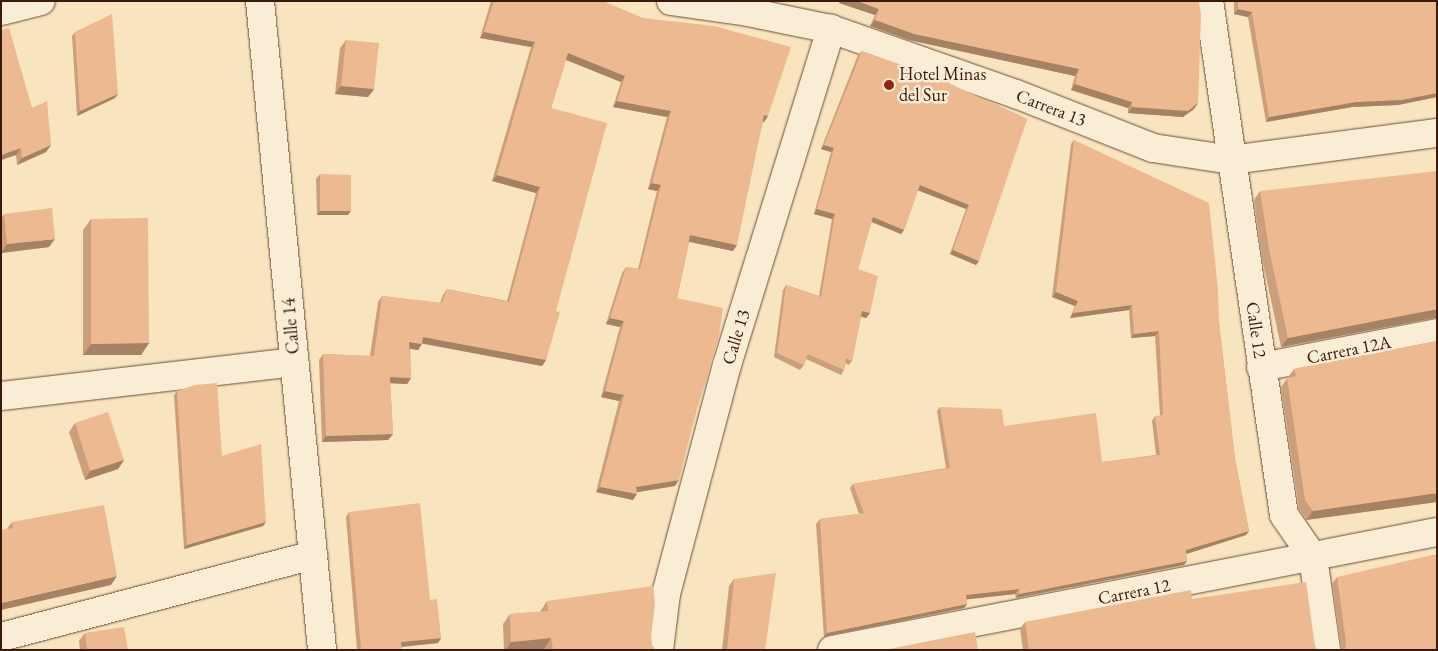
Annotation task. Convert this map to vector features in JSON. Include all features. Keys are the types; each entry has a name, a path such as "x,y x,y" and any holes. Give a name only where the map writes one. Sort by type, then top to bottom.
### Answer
{"street":[{"path":"1,11 41,1"},
{"name":"Calle 14","path":"260,1 322,650"},
{"name":"Carrera 13","path":"671,1 748,7 831,29 1016,94 1153,148 1231,160 1437,133"},
{"name":"Calle 12","path":"1209,1 1284,515 1313,558 1326,650"},
{"name":"Calle 13","path":"659,650 666,594 728,365 831,29"},
{"name":"Carrera 12A","path":"1261,367 1437,333"},
{"path":"1,396 294,362"},
{"name":"Carrera 12","path":"832,650 1313,558 1437,532"},
{"path":"1,637 313,555"}],"building":[{"path":"494,1 603,1 643,18 714,26 791,47 768,116 764,115 737,245 690,235 677,298 723,308 718,343 696,412 679,480 636,487 637,494 600,487 624,395 605,391 624,321 610,318 626,267 640,269 661,185 652,183 671,111 617,101 625,76 568,53 551,108 607,123 556,311 560,312 546,360 423,337 422,344 409,342 411,378 390,377 393,434 326,436 323,354 374,356 382,296 442,303 447,289 509,302 540,187 497,175 535,42 484,32"},
{"path":"857,1 1199,1 1201,15 1198,103 1188,111 1132,107 1132,102 1075,84 1079,69 914,34 875,20 879,9"},
{"path":"1238,1 1437,1 1437,93 1402,100 1356,102 1269,117 1252,12 1238,9"},
{"path":"112,14 118,94 80,111 75,32"},
{"path":"9,28 32,108 47,101 51,145 22,158 21,148 1,155 1,30"},
{"path":"346,40 379,43 374,89 341,86"},
{"path":"862,51 950,82 950,84 1027,119 979,261 953,250 969,205 920,185 904,230 873,217 858,269 878,276 870,313 862,311 852,361 846,358 844,370 808,354 804,365 777,353 786,285 821,297 835,214 817,209 834,148 824,145"},
{"path":"1074,140 1209,203 1218,291 1219,323 1235,459 1249,531 1186,550 1187,561 1019,594 1019,589 966,595 967,604 827,633 820,519 864,513 853,484 950,468 940,407 1002,409 1004,426 1096,413 1102,462 1160,455 1155,416 1163,415 1159,331 1134,334 1132,305 1073,313 1078,301 1056,292"},
{"path":"1437,171 1437,309 1288,338 1269,249 1260,191"},
{"path":"320,174 351,175 351,211 320,211"},
{"path":"52,208 55,239 7,244 4,214"},
{"path":"148,218 149,343 91,344 91,219"},
{"path":"1437,341 1437,493 1313,511 1305,500 1287,378 1296,376 1294,369"},
{"path":"217,383 222,456 261,444 266,522 187,545 177,391 195,385"},
{"path":"108,412 124,460 90,471 75,423"},
{"path":"420,503 430,600 437,599 441,638 401,642 402,650 361,650 349,512"},
{"path":"104,505 117,576 1,603 1,530 13,528 12,522"},
{"path":"1437,554 1437,648 1424,650 1345,650 1346,642 1337,577"},
{"path":"776,573 765,650 727,650 734,579"},
{"path":"1306,582 1317,650 1029,650 1025,622 1191,590 1192,599"},
{"path":"653,586 655,603 651,638 652,646 656,650 553,650 551,638 511,642 510,614 548,611 547,601"},
{"path":"124,627 128,650 87,650 85,633"},
{"path":"975,632 978,650 884,650"}],"place":[{"name":"Hotel Minas del Sur","path":"889,85"}]}
